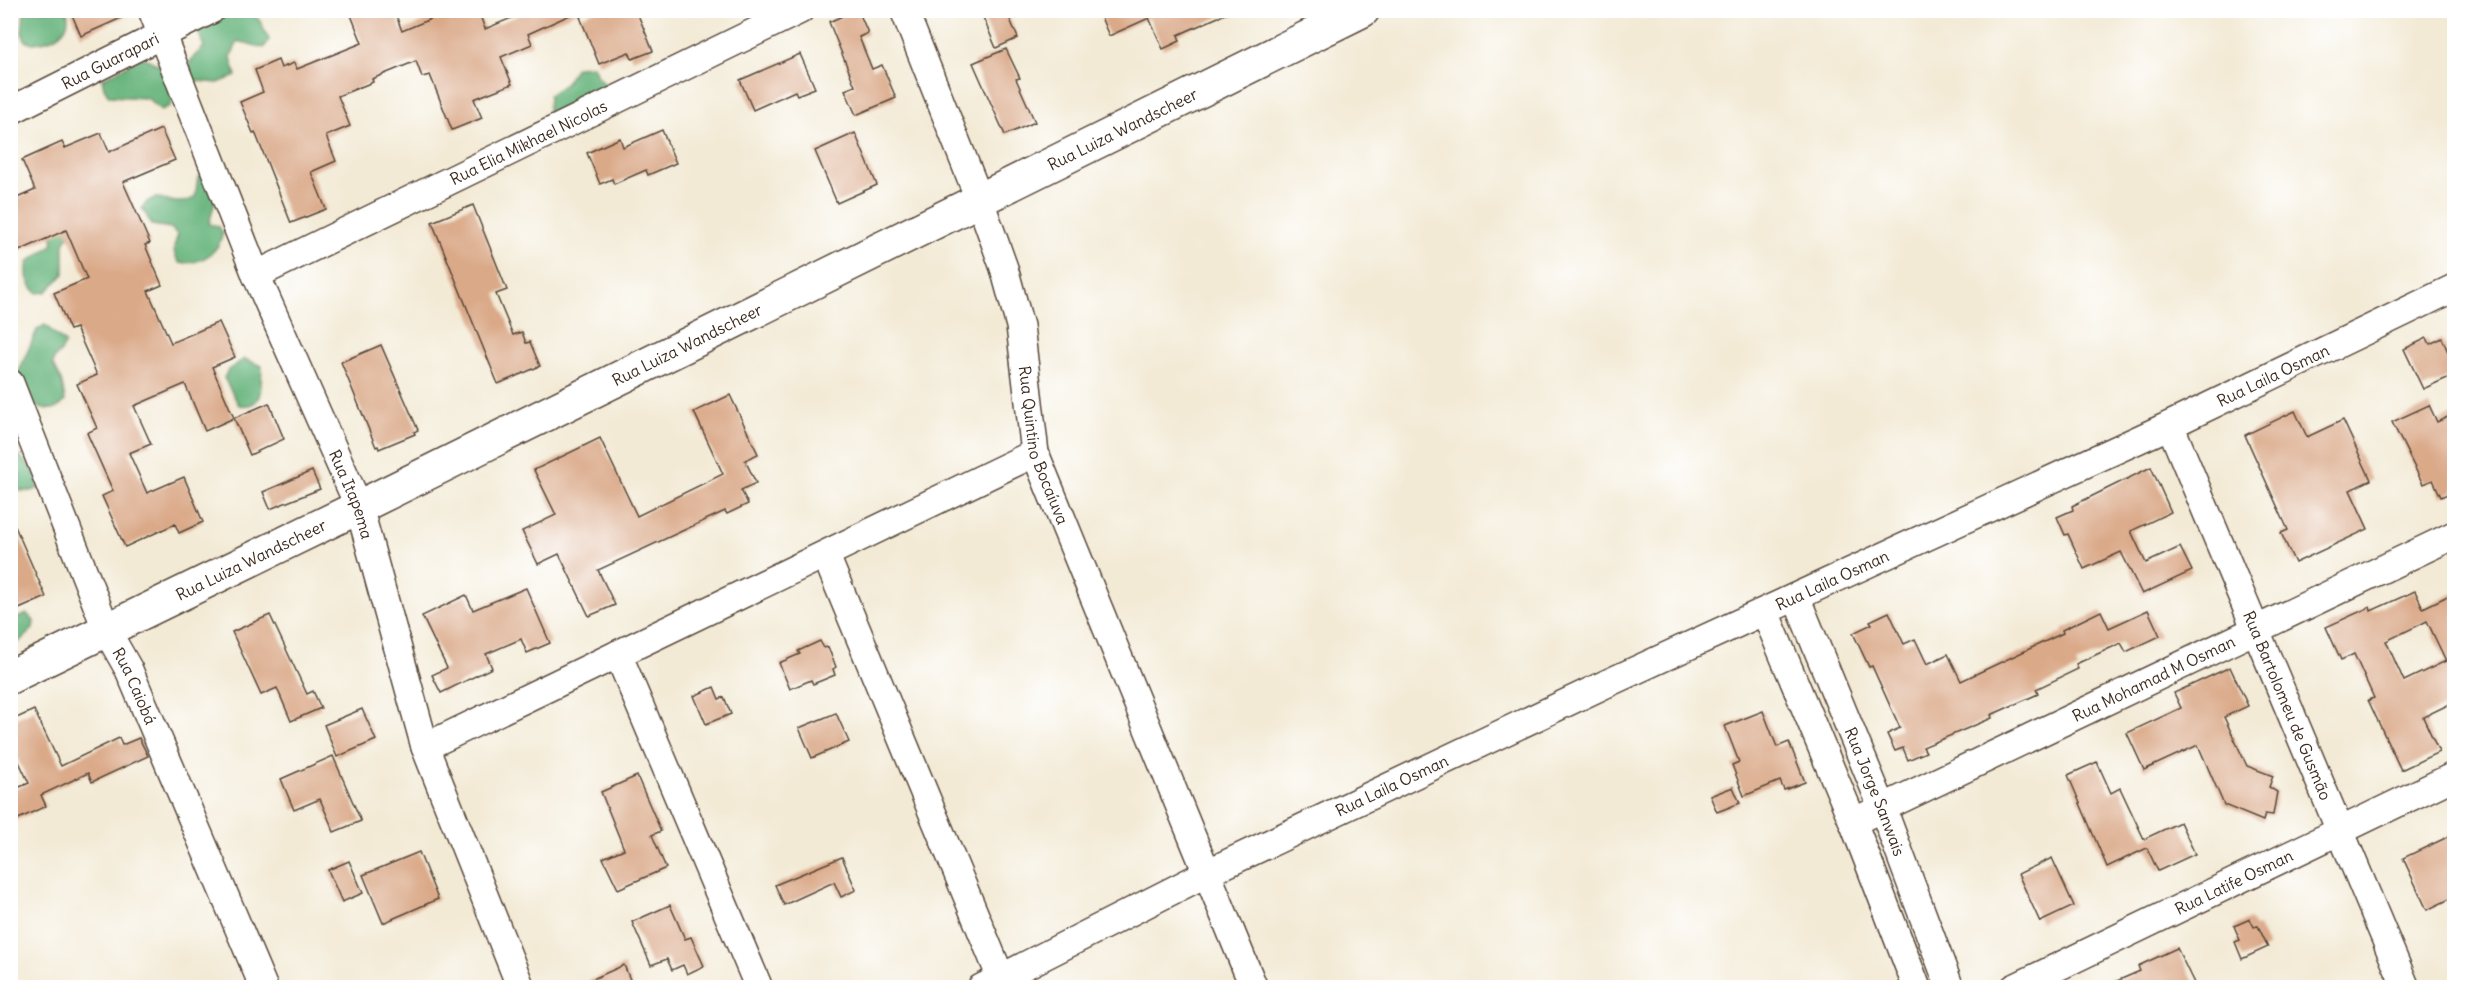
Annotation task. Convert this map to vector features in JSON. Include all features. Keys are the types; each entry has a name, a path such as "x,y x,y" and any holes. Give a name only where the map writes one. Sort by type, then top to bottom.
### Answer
{"main road":[{"name":"Rua Luiza Wandscheer","path":"10,677 981,201 1363,10"}],"street":[{"name":"Rua Guarapari","path":"10,111 156,23 211,10"},
{"name":"Rua Elia Mikhael Nicolas","path":"256,275 800,10"},
{"name":"Rua Quintino Bocaíuva","path":"904,10 981,201 1004,268 1020,326 1035,453 1254,987"},
{"name":"Rua Itapema","path":"156,23 256,275 359,507 425,747 521,987"},
{"name":"Rua Laila Osman","path":"991,983 1208,873 1599,687 2170,425 2454,288"},
{"name":"Rua Caiobá","path":"10,383 107,631 129,670 264,987"},
{"name":"Rua Bartolomeu de Gusmão","path":"2170,425 2406,987"},
{"path":"425,747 826,556 1035,453"},
{"name":"Rua Mohamad M Osman","path":"1854,822 2454,535"},
{"path":"826,556 991,983"},
{"name":"Rua Jorge Sanwais","path":"1797,597 1883,809 1950,987"},
{"name":"Rua Jorge Sanwais","path":"1765,612 1854,822 1917,987"},
{"path":"618,654 759,987"},
{"name":"Rua Latife Osman","path":"2014,987 2454,776"}],"green space":[{"path":"24,11 67,11 68,19 62,32 56,37 42,42 26,42 22,33"},
{"path":"219,13 236,16 255,15 269,40 264,48 238,41 231,57 236,76 218,83 189,80 190,61 204,47 197,28"},
{"path":"143,57 161,66 174,96 170,106 161,110 147,98 109,96 104,88 102,79"},
{"path":"593,66 597,75 609,89 556,120 548,114 549,95 565,84 576,67"},
{"path":"206,174 215,201 209,224 218,226 223,233 221,240 213,252 202,259 180,263 174,250 178,235 171,228 152,225 142,208 154,198 179,202 195,197 198,177"},
{"path":"55,221 70,232 64,244 64,274 46,292 37,293 28,279 28,262 52,245"},
{"path":"45,325 65,343 61,352 54,358 53,366 60,378 65,401 53,409 30,404 17,376 37,330"},
{"path":"244,359 262,366 261,387 258,399 254,403 239,405 224,378 228,370"},
{"path":"10,446 33,470 39,488 25,491 11,487"},
{"path":"27,614 34,621 33,629 11,649 11,620"}],"building":[{"path":"70,10 137,10 137,11 81,36"},
{"path":"349,10 394,10 402,31 452,10 478,10 485,29 531,10 581,10 528,34 532,44 501,57 512,84 474,99 482,118 452,130 430,75 422,77 416,61 338,96 350,126 326,136 336,161 311,172 326,209 291,223 255,132 253,133 240,102 263,92 255,70 278,60 281,68 294,63 297,69 362,43"},
{"path":"596,10 636,10 653,51 632,59 629,52 599,64 580,17"},
{"path":"856,10 868,33 859,37 872,69 882,65 896,98 856,115 845,90 855,86 829,22"},
{"path":"980,10 1006,10 1018,38 996,48"},
{"path":"1098,10 1234,10 1178,35 1180,41 1163,49 1149,18 1109,36"},
{"path":"1006,49 1020,78 1016,79 1035,122 1005,135 973,63"},
{"path":"800,54 815,88 797,95 795,91 753,110 740,80"},
{"path":"161,129 175,160 123,182 150,243 145,245 162,285 148,291 171,343 219,322 235,357 212,367 234,418 205,431 185,384 134,406 151,444 129,453 147,493 184,477 203,522 179,533 175,524 125,547 102,496 113,491 87,433 97,428 77,384 97,375 76,328 70,330 54,293 87,279 66,230 10,255 10,201 35,190 22,160 62,142 65,148 101,133 109,152"},
{"path":"662,130 676,163 648,175 646,170 614,184 612,179 600,184 587,153 620,138 623,147"},
{"path":"855,133 877,185 837,203 815,151"},
{"path":"473,205 507,290 496,294 513,335 522,332 526,343 530,342 540,366 498,384 432,222"},
{"path":"2427,338 2430,344 2442,338 2454,366 2454,375 2423,389 2404,349"},
{"path":"381,345 418,430 414,432 415,434 379,449 378,446 376,447 341,362"},
{"path":"730,395 758,454 745,460 756,483 741,490 748,504 727,514 725,511 598,570 615,605 589,616 559,554 538,564 522,531 556,515 534,470 600,438 637,516 723,474 694,412"},
{"path":"269,403 284,439 250,455 234,418"},
{"path":"2429,405 2437,422 2454,414 2454,491 2441,497 2433,480 2423,484 2392,422"},
{"path":"2295,411 2307,437 2343,420 2371,480 2350,490 2368,529 2295,563 2281,533 2288,530 2245,435"},
{"path":"2151,467 2171,512 2131,531 2146,563 2180,547 2192,571 2142,594 2121,552 2084,569 2068,534 2065,535 2057,517 2073,510 2072,506"},
{"path":"312,471 320,489 270,509 263,492"},
{"path":"10,515 46,597 10,613"},
{"path":"526,588 550,643 527,653 521,639 486,654 492,668 441,693 432,675 447,668 422,616 466,595 473,610"},
{"path":"2415,591 2423,608 2454,593 2454,702 2423,717 2439,752 2401,770 2368,700 2374,698 2354,654 2341,660 2326,627 2370,607 2371,611","holes":["2427,621 2446,661 2404,681 2386,641"]},
{"path":"2148,610 2160,636 2126,652 2121,643 2076,664 2078,669 2036,689 2038,694 1991,715 1992,718 1923,747 1926,752 1908,760 1903,748 1895,751 1887,734 1900,728 1872,666 1869,667 1853,633 1889,612 1904,644 1915,639 1927,664 1948,654 1961,681 2063,633 2062,630 2101,611 2109,628"},
{"path":"270,615 307,694 313,691 321,708 291,721 277,688 261,695 232,632"},
{"path":"820,641 824,648 828,647 836,667 833,669 835,675 813,684 811,680 790,689 779,663 800,654 798,651"},
{"path":"2230,667 2248,706 2224,717 2247,766 2273,776 2269,787 2277,792 2273,815 2265,814 2263,821 2224,805 2198,745 2144,770 2127,733 2181,708 2174,693"},
{"path":"714,687 719,699 724,697 731,714 706,724 694,696"},
{"path":"362,709 376,740 337,757 324,725"},
{"path":"34,710 61,766 119,738 122,745 139,738 148,756 92,782 88,773 41,795 46,806 10,823 10,791 29,783 10,743 10,721"},
{"path":"1763,711 1777,747 1789,742 1805,782 1784,790 1780,781 1744,796 1732,765 1739,762 1725,726"},
{"path":"836,713 849,742 812,758 799,728"},
{"path":"333,756 361,821 334,832 320,799 294,810 281,779"},
{"path":"2097,762 2111,793 2120,788 2144,839 2180,822 2195,854 2158,871 2147,848 2107,867 2068,775"},
{"path":"637,776 661,831 652,835 666,868 618,889 603,858 624,849 601,792"},
{"path":"1733,787 1740,803 1717,812 1710,796"},
{"path":"2454,834 2454,897 2427,910 2403,858"},
{"path":"419,852 438,899 383,923 363,875"},
{"path":"842,857 856,890 841,897 834,882 784,905 775,885"},
{"path":"2052,858 2074,906 2040,922 2018,874"},
{"path":"349,861 363,893 342,902 328,870"},
{"path":"670,905 685,939 691,937 704,966 687,974 683,965 672,970 667,959 651,965 632,922"},
{"path":"2250,919 2254,927 2258,926 2268,947 2242,959 2235,942 2240,940 2234,926"},
{"path":"2177,948 2194,983 2184,987 2103,987 2140,971 2138,966"},
{"path":"624,965 633,987 575,987"}]}
